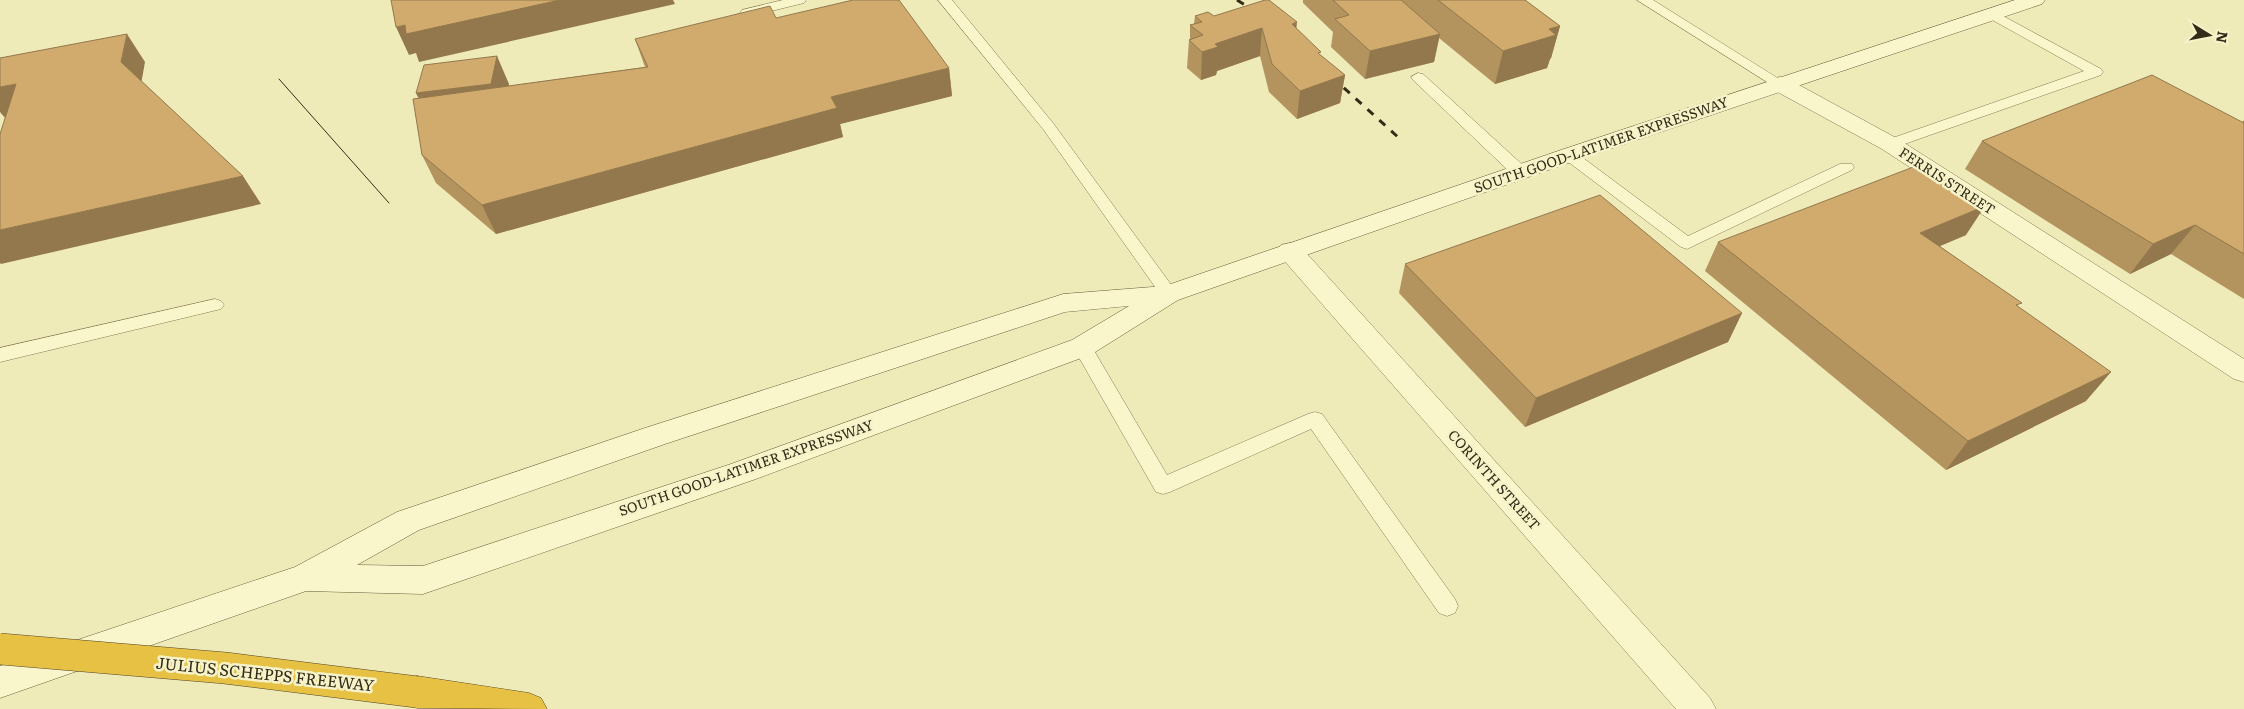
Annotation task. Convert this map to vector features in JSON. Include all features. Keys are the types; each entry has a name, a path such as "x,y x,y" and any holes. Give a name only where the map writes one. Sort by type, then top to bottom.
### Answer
{"highway":[{"name":"JULIUS SCHEPPS FREEWAY","path":"0,649 225,668 417,692 529,709"}],"main road":[{"name":"SOUTH GOOD-LATIMER EXPRESSWAY","path":"306,577 422,580 742,472 1082,347 1169,294 1569,155 2035,0"},
{"name":"FERRIS STREET","path":"1780,84 1890,144 2244,372"},
{"name":"CORINTH STREET","path":"1290,251 1698,709"},
{"name":"SOUTH GOOD-LATIMER EXPRESSWAY","path":"0,682 306,577 408,521 656,436 1063,302 1169,294"}],"lane":[{"path":"736,15 799,0"},
{"path":"945,0 1048,126 1169,294"},
{"name":"FERRIS STREET","path":"1644,0 1780,84"},
{"path":"1890,144 2096,72 1992,14"},
{"path":"1418,76 1520,172"},
{"path":"1569,155 1687,243 1846,167"},
{"path":"0,355 215,305"},
{"path":"1082,347 1163,486 1315,419 1446,606"}],"building":[{"path":"391,0 560,0 406,34 405,25 396,27"},
{"path":"853,0 899,0 949,68 831,97 837,108 482,205 422,155 413,99 648,67 635,39 770,6 776,18"},
{"path":"1269,0 1297,22 1292,24 1321,52 1318,53 1345,75 1300,91 1272,64 1262,28 1215,44 1218,47 1202,52 1189,40 1203,35 1190,25 1202,22 1195,16 1208,12 1214,16"},
{"path":"1333,0 1401,0 1440,34 1370,51 1335,19 1349,15"},
{"path":"1438,0 1525,0 1560,26 1549,29 1556,35 1503,51"},
{"path":"127,34 121,62 243,176 0,230 0,134 16,84 0,87 0,58"},
{"path":"497,56 491,84 416,93 424,65"},
{"path":"2152,75 2244,123 2244,254 2195,225 2153,244 1982,141"},
{"path":"1921,164 1985,206 1920,233 2022,303 2016,305 2111,372 1968,441 1718,242"},
{"path":"1600,195 1742,313 1536,398 1405,264"}],"tram line":[{"path":"279,79 389,203"}],"railway":[{"path":"1237,0 1258,13"},
{"path":"1332,77 1399,138"}]}
